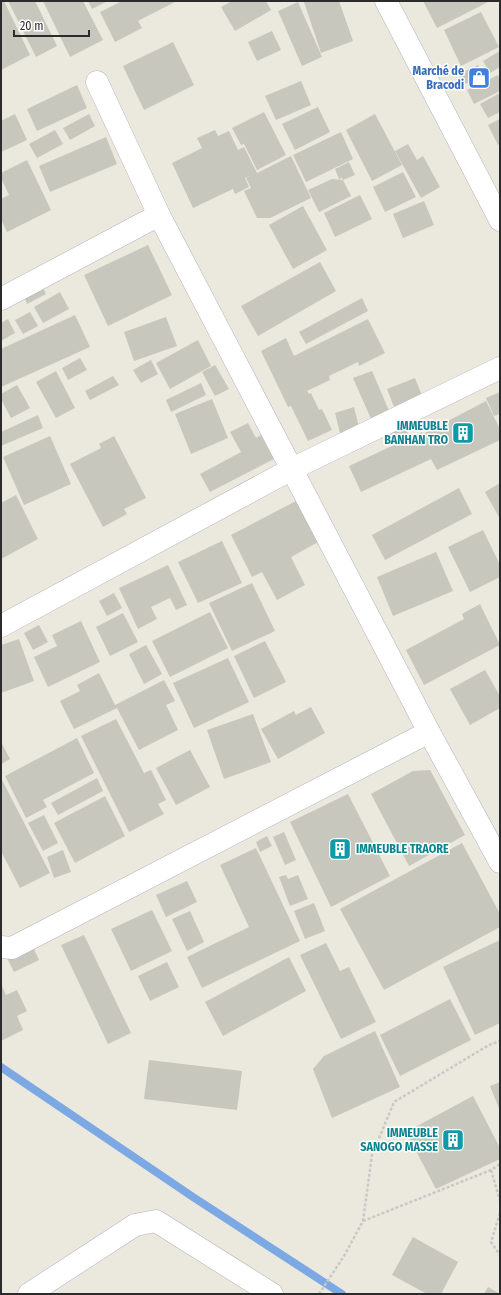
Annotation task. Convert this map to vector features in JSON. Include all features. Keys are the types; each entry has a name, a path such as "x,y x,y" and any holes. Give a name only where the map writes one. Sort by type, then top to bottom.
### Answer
{"street":[{"path":"386,1 500,220"},
{"path":"97,82 159,215 429,732 500,862"},
{"path":"1,299 159,215"},
{"path":"1,626 292,470 500,368"},
{"path":"1,947 12,948 429,732"},
{"path":"29,1294 135,1225 156,1221 267,1293"}],"path":[{"path":"319,1294 344,1256 363,1221 372,1155 394,1102 488,1045 500,1041"},
{"path":"363,1221 491,1170 500,1164"},
{"path":"491,1170 500,1201"},
{"path":"500,1213 491,1242 500,1254"}],"building":[{"path":"1,1 4,1 30,55 1,70"},
{"path":"8,1 35,1 57,46 36,57"},
{"path":"43,1 83,1 103,40 70,57"},
{"path":"88,1 108,1 92,9"},
{"path":"122,1 177,1 138,21 142,28 115,42 100,12"},
{"path":"232,1 266,1 271,10 235,31 221,7"},
{"path":"339,1 353,41 321,53 304,2"},
{"path":"423,1 490,1 437,28"},
{"path":"298,2 322,57 302,66 278,11"},
{"path":"481,12 499,47 461,66 444,30"},
{"path":"272,31 281,50 257,61 248,42"},
{"path":"173,42 194,85 144,110 123,66"},
{"path":"500,51 500,67 490,73 483,61"},
{"path":"478,65 483,75 465,84 459,74"},
{"path":"498,75 500,79 500,91 474,104 467,90"},
{"path":"301,81 311,105 276,120 265,96"},
{"path":"77,85 87,108 37,131 27,109"},
{"path":"500,93 500,112 488,118 480,104"},
{"path":"318,107 330,132 295,150 282,124"},
{"path":"264,112 286,155 257,170 244,144 241,145 232,128"},
{"path":"15,114 27,140 1,152 1,121"},
{"path":"89,114 95,126 70,140 63,128"},
{"path":"375,114 402,165 372,181 346,130"},
{"path":"500,119 500,144 498,145 488,125"},
{"path":"55,130 63,144 37,158 29,144"},
{"path":"215,130 218,136 229,131 238,150 244,147 257,173 291,156 311,198 270,218 257,218 244,191 251,188 246,178 251,175 245,178 249,187 235,194 233,189 193,208 172,163 202,148 197,138"},
{"path":"341,132 353,159 306,182 293,155"},
{"path":"106,137 117,164 50,192 39,166"},
{"path":"408,144 417,160 423,156 440,187 421,198 395,151"},
{"path":"27,160 51,210 7,232 1,219 1,199 9,195 1,178 1,173"},
{"path":"349,162 355,175 343,180 342,178 339,179 335,169"},
{"path":"403,172 416,197 385,212 373,187"},
{"path":"332,179 343,180 351,196 319,212 308,190"},
{"path":"360,195 372,219 335,237 324,213"},
{"path":"424,201 434,225 403,238 393,214"},
{"path":"303,206 327,250 293,269 269,225"},
{"path":"148,245 172,295 108,326 84,275"},
{"path":"320,262 336,291 258,336 241,306"},
{"path":"42,286 46,294 27,304 24,296"},
{"path":"60,292 69,309 43,323 34,307"},
{"path":"362,298 368,311 306,344 299,332"},
{"path":"30,312 38,326 23,334 15,320"},
{"path":"75,315 90,347 1,387 1,349"},
{"path":"166,317 177,346 134,361 124,332"},
{"path":"8,319 15,333 1,341 1,323"},
{"path":"368,319 385,353 359,366 358,362 329,376 330,380 307,391 309,394 311,393 319,410 322,409 332,430 308,441 291,406 288,407 261,351 286,338 294,356"},
{"path":"198,340 211,366 170,389 156,363"},
{"path":"80,358 87,370 68,380 62,368"},
{"path":"151,360 158,374 141,383 133,370"},
{"path":"215,365 229,389 215,396 202,372"},
{"path":"56,371 75,408 56,418 36,382"},
{"path":"372,371 390,413 372,421 353,378"},
{"path":"113,376 119,385 90,400 85,391"},
{"path":"415,378 422,396 394,407 387,389"},
{"path":"201,383 206,395 171,412 166,400"},
{"path":"17,385 30,408 11,418 1,399 1,394"},
{"path":"500,392 500,414 494,416 486,398"},
{"path":"212,399 228,438 191,454 175,414"},
{"path":"486,401 500,429 500,440 437,470 431,459 361,492 349,466 394,445 389,434 405,427 410,437 422,432 423,434"},
{"path":"354,407 359,427 340,433 335,413"},
{"path":"38,415 43,428 1,446 1,432"},
{"path":"248,423 256,438 261,435 274,459 210,492 200,474 241,452 230,432"},
{"path":"50,436 71,484 24,505 3,457"},
{"path":"114,436 146,498 124,509 127,514 103,527 70,464 101,448 99,444"},
{"path":"500,483 500,519 485,492"},
{"path":"459,488 472,514 385,560 372,535"},
{"path":"16,495 38,539 1,559 1,503"},
{"path":"298,500 320,541 291,557 305,585 277,600 262,572 252,577 231,535"},
{"path":"483,530 500,565 500,577 470,592 448,547"},
{"path":"222,541 242,583 198,603 178,562"},
{"path":"436,552 453,591 393,616 377,577"},
{"path":"168,565 187,605 176,610 170,598 151,607 157,619 138,629 119,588"},
{"path":"252,583 275,631 232,651 209,603"},
{"path":"114,593 122,608 107,616 99,601"},
{"path":"480,604 500,645 424,685 406,650 464,619 462,614"},
{"path":"210,612 228,648 170,677 152,641"},
{"path":"123,613 138,642 110,656 96,627"},
{"path":"81,621 100,662 48,687 34,657 57,646 52,635"},
{"path":"39,625 48,642 33,650 24,633"},
{"path":"19,639 34,681 1,693 1,645"},
{"path":"265,641 286,682 254,698 234,656"},
{"path":"146,645 162,674 144,684 129,654"},
{"path":"228,658 249,702 194,728 173,683"},
{"path":"485,670 500,696 500,708 470,725 450,689"},
{"path":"99,673 115,705 164,680 175,701 166,705 178,730 139,750 117,708 74,729 60,701 80,691 77,685"},
{"path":"311,707 325,733 278,759 261,729 294,711 296,715"},
{"path":"253,714 271,762 224,779 207,730"},
{"path":"116,719 144,773 151,770 166,800 158,804 164,814 129,832 81,736"},
{"path":"77,738 94,773 43,800 47,807 26,818 5,776"},
{"path":"1,742 10,759 1,764"},
{"path":"190,750 210,787 176,805 156,768"},
{"path":"430,770 465,835 409,866 371,794 413,771"},
{"path":"1,778 50,873 20,888 1,851"},
{"path":"97,778 103,791 58,815 51,803"},
{"name":"IMMEUBLE TRAORE","path":"348,794 390,876 331,907 290,822"},
{"path":"105,796 125,836 75,863 54,823"},
{"path":"44,815 58,843 43,851 28,823"},
{"path":"284,832 296,860 285,865 273,837"},
{"path":"267,836 272,846 260,852 256,842"},
{"path":"462,843 500,914 500,927 384,990 340,909"},
{"path":"256,848 300,941 202,988 187,957 249,927 220,865"},
{"path":"63,850 71,872 54,878 47,857"},
{"path":"286,875 288,879 298,875 308,899 290,906 279,877"},
{"path":"187,881 197,902 166,917 156,895"},
{"path":"314,903 325,931 305,939 294,911"},
{"path":"152,910 172,951 131,971 111,929"},
{"path":"190,911 204,942 187,951 172,919"},
{"path":"84,935 131,1033 108,1044 61,945"},
{"path":"30,940 39,960 14,972 4,952"},
{"path":"500,940 500,1023 475,1035 443,967"},
{"path":"326,943 340,971 349,967 376,1022 341,1039 300,955"},
{"path":"289,957 306,991 223,1036 205,1002"},
{"path":"167,962 179,987 150,1001 138,976"},
{"path":"1,984 6,995 17,990 27,1011 17,1016 23,1030 1,1041"},
{"path":"450,999 471,1040 400,1076 380,1035"},
{"path":"375,1031 400,1087 332,1118 313,1069 324,1056"},
{"path":"149,1060 242,1071 237,1110 144,1099"},
{"path":"500,1082 500,1111 490,1086"},
{"name":"IMMEUBLE SANOGO MASSE","path":"473,1096 500,1148 500,1159 436,1189 406,1132"},
{"path":"413,1237 458,1262 441,1294 427,1294 392,1275"},
{"path":"488,1287 500,1294 484,1294"}],"waterway":[{"path":"1,1067 193,1197 342,1294"}],"place":[{"name":"Marché de Bracodi","path":"479,78"},
{"name":"IMMEUBLE BANHAN TRO","path":"463,433"},
{"name":"IMMEUBLE TRAORE","path":"340,849"},
{"name":"IMMEUBLE SANOGO MASSE","path":"453,1140"}]}
